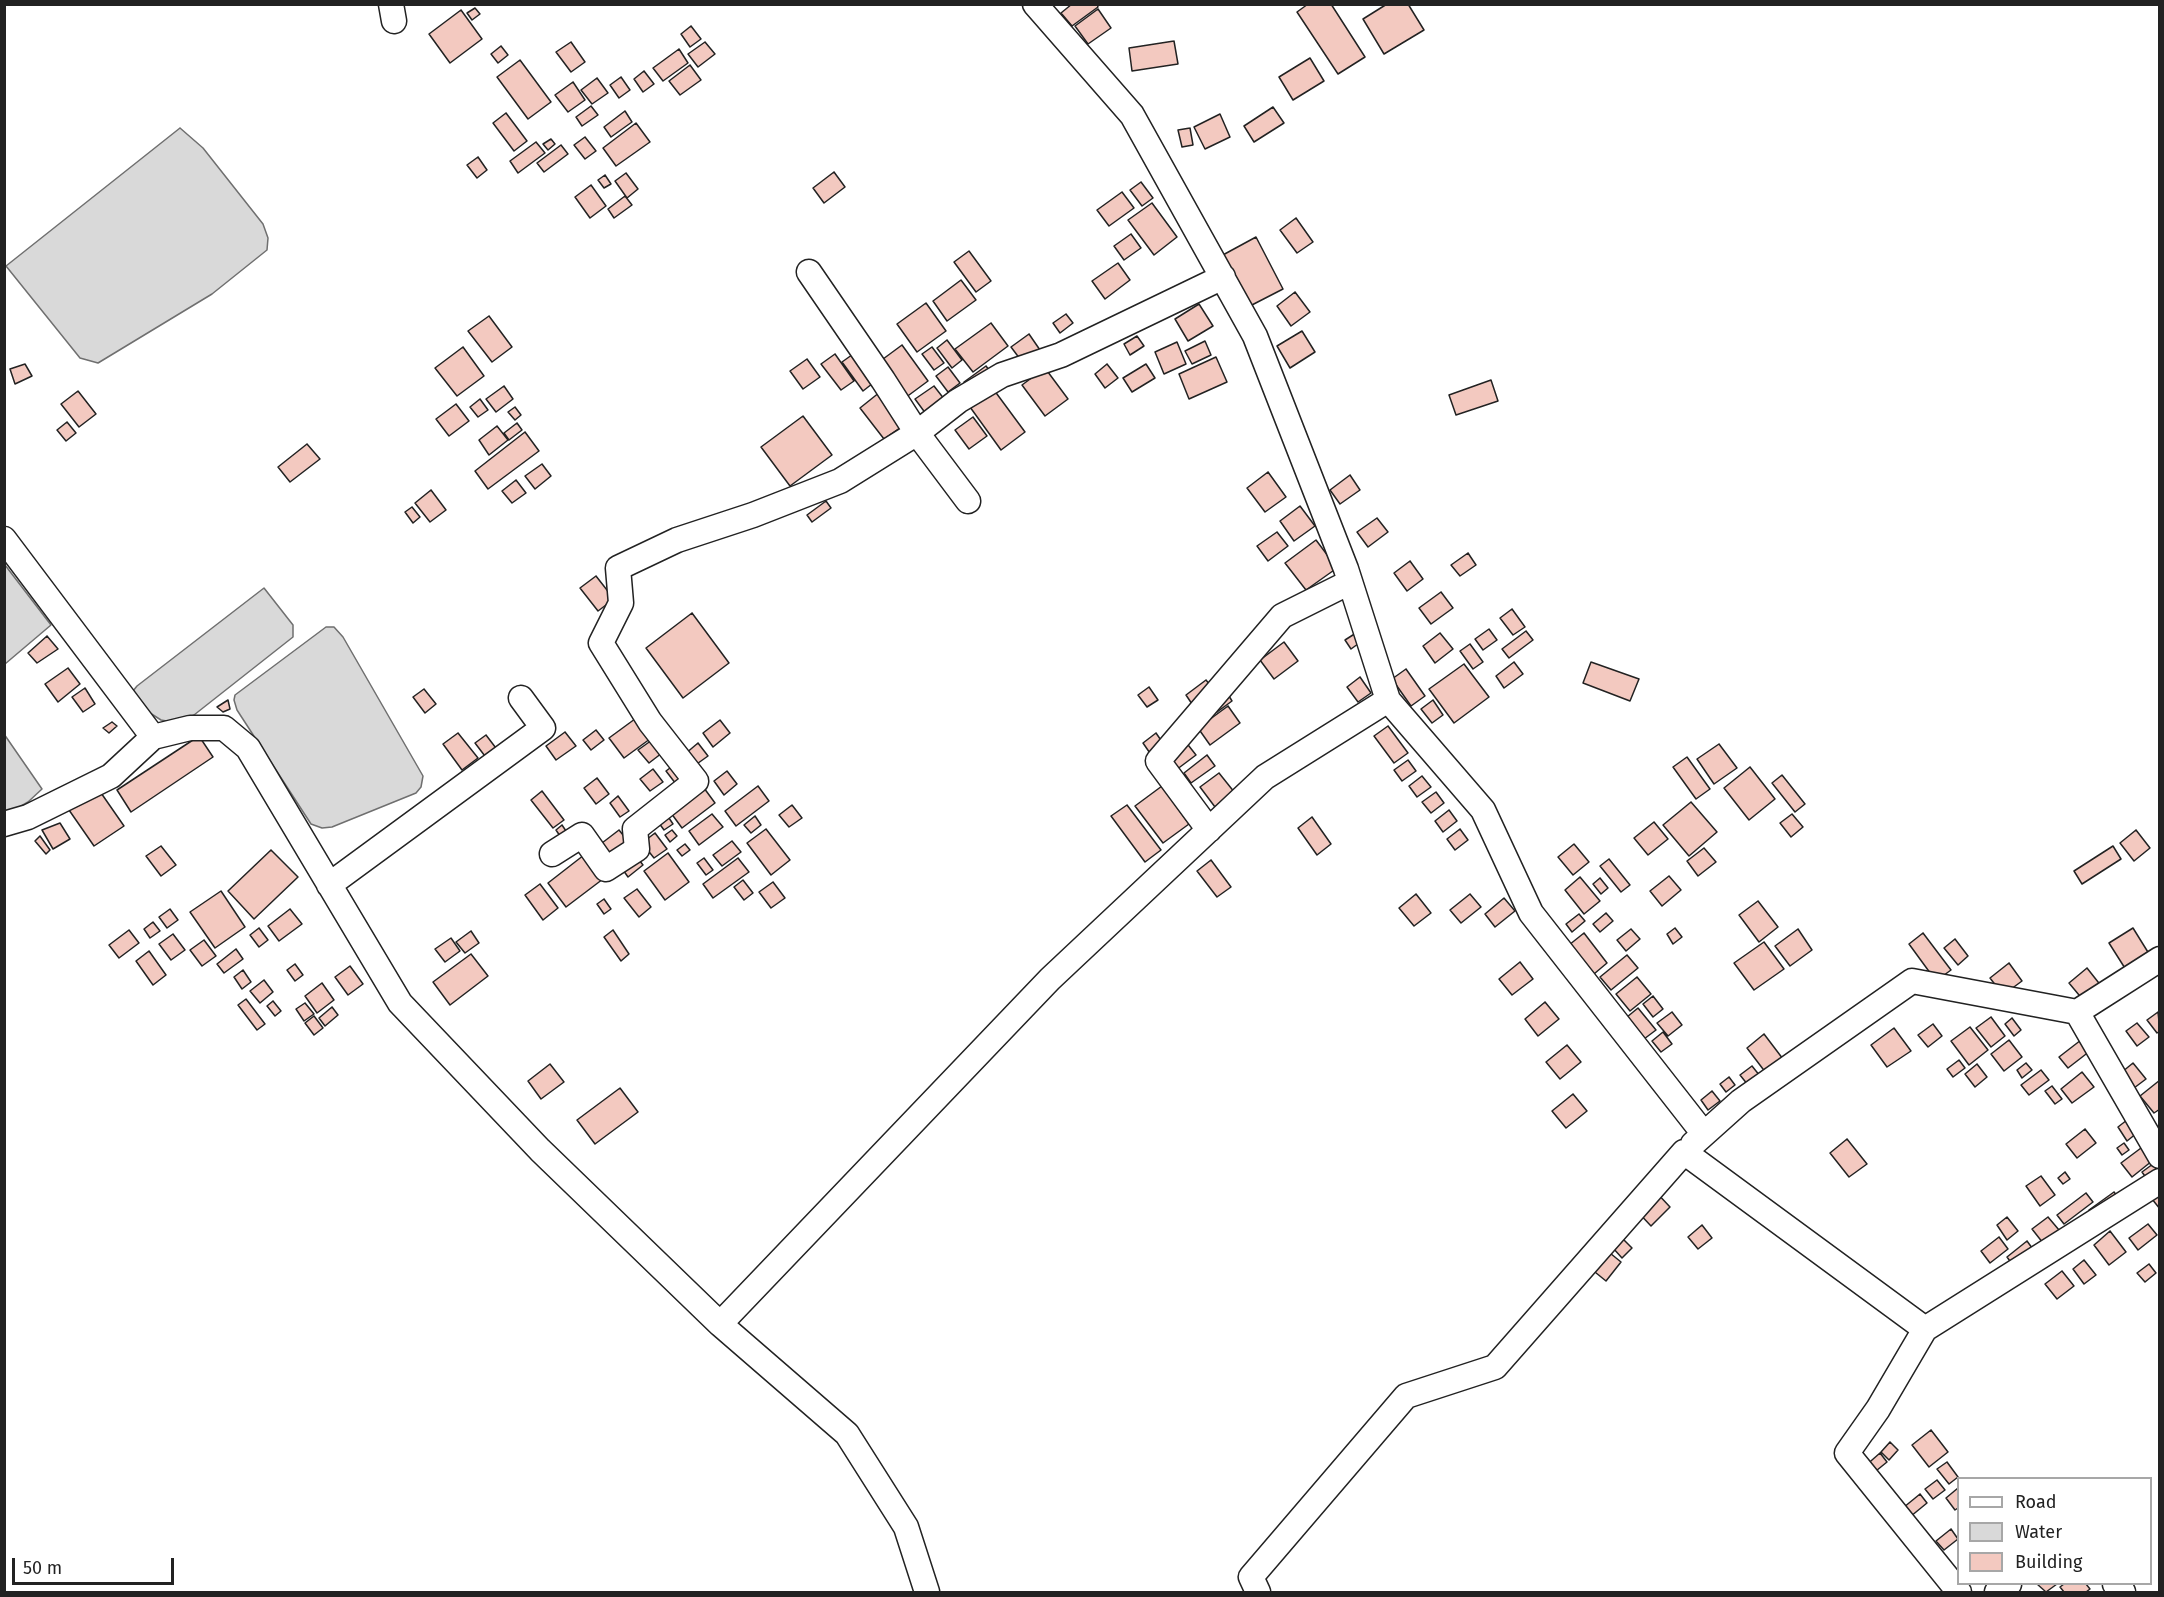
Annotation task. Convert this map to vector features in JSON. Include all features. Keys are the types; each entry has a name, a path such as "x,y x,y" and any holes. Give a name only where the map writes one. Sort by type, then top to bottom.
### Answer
{"street":[{"path":"1035,4 1132,115 1255,336 1350,582 1388,700 1483,810 1531,913 1704,1134"},
{"path":"809,272 916,433 968,501"},
{"path":"552,854 582,835 606,869 637,849 635,829 696,781 650,722 601,644 621,603 618,568 677,540 753,515 840,481 916,433 958,401 1002,375 1061,355 1223,277"},
{"path":"4,539 153,737"},
{"path":"1209,830 1158,761 1282,616 1350,582"},
{"path":"329,885 543,728 521,698"},
{"path":"720,1324 1050,979 1265,777 1388,700"},
{"path":"4,824 28,817 111,776 153,737 190,728 224,728 248,748 400,1003 540,1150 720,1324 847,1434 906,1527 927,1593"},
{"path":"1258,1593 1251,1578 1406,1396 1495,1367 1684,1152 1741,1101 1912,981 2077,1012 2160,959"},
{"path":"2077,1012 2160,1156"},
{"path":"1684,1152 1925,1329"},
{"path":"1959,1593 1847,1453 1878,1409 1925,1329 2160,1181"}],"water":[{"path":"180,128 203,148 263,224 268,238 267,250 212,294 98,363 80,358 6,266"},
{"path":"5,565 51,625 5,664"},
{"path":"264,588 293,625 293,637 194,715 178,723 161,720 150,713 133,691 137,686"},
{"path":"326,627 334,627 343,637 423,776 421,787 416,793 332,827 322,828 311,824 237,710 234,700 235,695"},
{"path":"4,734 42,789 28,802 4,816"}],"building":[{"path":"1072,4 1097,4 1098,7 1072,26 1061,13"},
{"path":"1308,4 1331,4 1365,57 1338,74 1297,12"},
{"path":"1387,4 1408,4 1424,30 1384,54 1363,19"},
{"path":"475,8 480,14 472,20 467,13"},
{"path":"1098,9 1111,28 1088,44 1075,26"},
{"path":"461,10 482,39 450,63 429,34"},
{"path":"691,26 701,39 690,47 681,34"},
{"path":"1174,41 1178,64 1132,71 1129,48"},
{"path":"571,42 585,62 571,72 556,52"},
{"path":"705,42 715,54 698,67 688,54"},
{"path":"501,46 508,55 498,63 491,54"},
{"path":"679,49 688,63 663,81 653,68"},
{"path":"1310,58 1324,81 1293,100 1279,77"},
{"path":"520,60 551,102 528,119 497,77"},
{"path":"690,65 701,80 680,95 669,81"},
{"path":"644,71 654,84 643,92 634,79"},
{"path":"621,77 630,90 619,98 610,85"},
{"path":"597,78 608,93 592,104 581,90"},
{"path":"573,82 585,100 568,112 555,95"},
{"path":"591,106 598,115 582,126 576,117"},
{"path":"1273,107 1284,123 1254,142 1244,126"},
{"path":"625,111 632,122 611,137 604,127"},
{"path":"506,113 527,141 514,151 493,123"},
{"path":"1220,114 1230,137 1205,149 1194,127"},
{"path":"636,123 650,142 616,166 603,148"},
{"path":"1190,128 1193,145 1182,147 1178,130"},
{"path":"585,137 596,151 585,159 574,145"},
{"path":"551,139 555,144 548,150 543,144"},
{"path":"536,142 545,153 518,173 510,161"},
{"path":"561,145 568,154 544,172 537,163"},
{"path":"478,157 487,170 477,178 467,165"},
{"path":"834,172 845,187 824,203 813,188"},
{"path":"626,173 638,189 627,198 615,181"},
{"path":"605,175 611,184 604,188 598,180"},
{"path":"1141,182 1153,198 1142,206 1130,190"},
{"path":"591,185 606,206 590,218 575,197"},
{"path":"1122,192 1134,208 1109,226 1097,210"},
{"path":"625,196 632,205 614,218 608,209"},
{"path":"1152,203 1177,237 1154,255 1128,220"},
{"path":"1296,218 1313,242 1297,253 1280,230"},
{"path":"1131,234 1141,248 1124,260 1114,246"},
{"path":"1256,237 1283,289 1248,307 1221,256"},
{"path":"969,251 991,281 976,292 954,262"},
{"path":"1118,263 1130,280 1105,299 1092,281"},
{"path":"961,280 976,300 947,321 933,301"},
{"path":"1295,292 1310,312 1291,326 1277,306"},
{"path":"926,303 946,331 917,352 897,324"},
{"path":"1199,304 1213,326 1188,341 1175,319"},
{"path":"1066,314 1073,323 1060,333 1053,323"},
{"path":"489,316 512,347 492,362 468,331"},
{"path":"991,323 1008,346 973,372 955,349"},
{"path":"1302,331 1315,352 1290,368 1277,346"},
{"path":"1029,334 1040,350 1023,363 1011,347"},
{"path":"1137,336 1144,346 1130,355 1124,344"},
{"path":"947,340 962,360 952,368 937,348"},
{"path":"1205,341 1211,355 1192,364 1185,351"},
{"path":"1177,342 1186,364 1164,374 1155,352"},
{"path":"902,345 928,381 905,398 879,362"},
{"path":"463,347 484,376 457,396 435,368"},
{"path":"932,347 944,363 934,370 922,354"},
{"path":"856,352 877,380 863,391 842,362"},
{"path":"835,354 854,381 841,390 821,364"},
{"path":"1216,357 1227,382 1189,399 1179,374"},
{"path":"807,359 820,377 803,389 790,371"},
{"path":"25,364 32,376 15,384 10,369"},
{"path":"1107,364 1118,378 1105,388 1095,374"},
{"path":"1146,364 1155,378 1132,392 1123,378"},
{"path":"986,366 992,374 970,390 964,382"},
{"path":"948,367 960,383 948,392 936,376"},
{"path":"1045,368 1068,399 1045,416 1022,385"},
{"path":"1491,380 1498,401 1456,415 1449,395"},
{"path":"504,386 513,399 496,412 486,399"},
{"path":"934,386 948,404 929,418 915,399"},
{"path":"994,390 1025,432 1001,450 970,407"},
{"path":"78,391 96,414 79,427 61,404"},
{"path":"880,392 904,425 884,439 860,408"},
{"path":"480,399 488,410 478,417 470,407"},
{"path":"456,404 469,421 449,436 436,419"},
{"path":"515,407 521,415 515,420 508,412"},
{"path":"803,416 832,455 790,486 761,447"},
{"path":"973,417 987,436 969,449 955,430"},
{"path":"67,422 76,433 66,441 57,430"},
{"path":"517,423 522,430 509,440 504,433"},
{"path":"497,426 508,440 489,455 479,440"},
{"path":"525,432 539,451 488,489 475,471"},
{"path":"307,444 320,459 290,482 278,467"},
{"path":"542,464 551,476 535,489 525,476"},
{"path":"1268,472 1286,497 1265,512 1247,488"},
{"path":"1350,475 1360,490 1340,504 1330,490"},
{"path":"516,480 526,493 512,503 502,491"},
{"path":"431,490 446,510 430,522 415,503"},
{"path":"826,501 831,508 812,522 807,515"},
{"path":"1300,506 1315,526 1294,541 1280,521"},
{"path":"412,507 420,517 413,523 405,512"},
{"path":"1377,518 1388,532 1368,547 1357,532"},
{"path":"1277,532 1288,546 1268,561 1257,546"},
{"path":"1316,540 1337,568 1306,590 1285,563"},
{"path":"1468,553 1476,565 1460,576 1451,565"},
{"path":"1410,561 1423,579 1407,591 1394,573"},
{"path":"596,576 614,599 598,611 580,588"},
{"path":"1441,592 1453,608 1431,624 1419,608"},
{"path":"1512,609 1525,627 1513,635 1500,618"},
{"path":"692,613 729,663 683,698 646,648"},
{"path":"1489,629 1497,640 1483,650 1475,639"},
{"path":"1526,631 1533,640 1509,658 1502,649"},
{"path":"1356,633 1362,641 1351,649 1345,640"},
{"path":"1440,633 1453,649 1435,663 1423,646"},
{"path":"47,636 58,649 37,663 28,653"},
{"path":"1284,642 1298,661 1274,679 1260,660"},
{"path":"1470,644 1483,662 1473,669 1460,651"},
{"path":"1514,662 1523,674 1504,688 1496,676"},
{"path":"1591,662 1639,679 1630,701 1583,683"},
{"path":"1464,664 1489,697 1454,723 1429,689"},
{"path":"68,668 80,684 58,702 45,684"},
{"path":"1406,669 1425,696 1411,706 1392,679"},
{"path":"1360,677 1371,693 1358,702 1347,687"},
{"path":"1206,680 1215,691 1194,707 1186,695"},
{"path":"1149,687 1158,700 1147,707 1138,695"},
{"path":"85,688 95,704 83,712 72,697"},
{"path":"424,689 436,704 425,713 413,697"},
{"path":"1226,691 1232,701 1217,712 1210,703"},
{"path":"228,700 230,709 223,712 217,707"},
{"path":"1433,700 1443,715 1432,723 1421,709"},
{"path":"1228,706 1240,723 1210,745 1198,728"},
{"path":"639,716 654,736 624,758 609,738"},
{"path":"720,720 730,733 713,747 703,733"},
{"path":"112,722 117,726 109,733 103,728"},
{"path":"1388,726 1408,753 1394,763 1374,736"},
{"path":"596,730 604,740 591,750 583,740"},
{"path":"565,732 576,746 556,760 546,746"},
{"path":"458,733 478,758 462,770 443,744"},
{"path":"1156,733 1167,749 1154,759 1143,743"},
{"path":"486,735 502,756 491,764 475,743"},
{"path":"199,736 213,757 131,812 117,790"},
{"path":"652,740 662,753 649,763 638,750"},
{"path":"1185,741 1196,755 1176,770 1165,756"},
{"path":"698,743 708,756 694,766 685,754"},
{"path":"1719,744 1737,768 1714,784 1697,759"},
{"path":"1207,755 1215,766 1191,783 1184,773"},
{"path":"1687,757 1710,789 1696,799 1673,767"},
{"path":"1408,760 1416,771 1402,781 1394,770"},
{"path":"674,765 683,778 676,784 666,771"},
{"path":"1750,767 1775,799 1749,820 1724,788"},
{"path":"653,769 663,782 650,791 640,779"},
{"path":"727,771 737,784 724,795 714,781"},
{"path":"1219,773 1235,793 1215,807 1200,787"},
{"path":"1782,775 1805,804 1795,812 1772,783"},
{"path":"1422,776 1431,787 1417,797 1409,786"},
{"path":"597,778 609,794 596,804 584,788"},
{"path":"758,786 769,801 736,826 725,811"},
{"path":"1162,786 1189,824 1163,843 1135,806"},
{"path":"704,788 715,803 682,828 671,813"},
{"path":"99,790 124,826 94,846 69,810"},
{"path":"542,791 564,820 553,828 531,800"},
{"path":"1436,792 1444,803 1431,813 1422,802"},
{"path":"618,796 629,811 620,817 610,803"},
{"path":"1691,802 1717,832 1689,856 1663,825"},
{"path":"792,805 802,818 789,827 779,815"},
{"path":"1127,805 1161,850 1145,862 1111,816"},
{"path":"1449,810 1457,821 1443,832 1435,821"},
{"path":"665,812 673,824 664,830 656,819"},
{"path":"712,814 723,827 699,845 689,831"},
{"path":"1792,814 1803,827 1791,837 1780,823"},
{"path":"755,816 761,825 751,833 744,825"},
{"path":"1312,817 1331,844 1317,855 1298,828"},
{"path":"1654,822 1668,839 1648,855 1634,838"},
{"path":"60,823 70,839 53,849 42,830"},
{"path":"562,825 570,837 564,842 556,830"},
{"path":"766,829 790,860 771,875 747,843"},
{"path":"1460,829 1468,840 1455,850 1447,839"},
{"path":"619,830 631,845 613,858 602,843"},
{"path":"672,830 677,836 670,842 665,835"},
{"path":"2136,830 2150,848 2134,861 2120,843"},
{"path":"655,833 667,849 654,858 642,843"},
{"path":"40,836 50,850 46,854 35,841"},
{"path":"732,841 741,852 722,866 713,855"},
{"path":"685,844 690,850 682,856 677,850"},
{"path":"1574,844 1589,862 1573,875 1558,857"},
{"path":"161,846 176,865 161,876 146,856"},
{"path":"2113,846 2121,859 2082,884 2074,871"},
{"path":"1704,848 1716,862 1698,876 1687,861"},
{"path":"271,850 298,877 254,919 228,891"},
{"path":"668,853 689,882 665,900 644,871"},
{"path":"584,855 603,879 566,907 548,883"},
{"path":"636,856 643,865 628,877 621,867"},
{"path":"704,858 713,870 706,875 697,863"},
{"path":"738,858 749,872 713,898 703,884"},
{"path":"1609,859 1630,885 1621,892 1600,866"},
{"path":"1211,860 1231,887 1217,897 1197,871"},
{"path":"1669,876 1681,890 1662,906 1650,891"},
{"path":"1580,877 1600,901 1584,914 1565,890"},
{"path":"1600,878 1608,888 1601,894 1593,884"},
{"path":"743,880 753,893 744,900 734,887"},
{"path":"773,882 785,898 771,908 759,892"},
{"path":"540,884 558,908 543,920 525,895"},
{"path":"637,889 651,907 639,917 624,898"},
{"path":"221,891 245,927 215,948 190,912"},
{"path":"1416,894 1431,913 1414,926 1399,908"},
{"path":"1470,894 1481,907 1461,923 1450,910"},
{"path":"1504,898 1515,911 1495,927 1485,914"},
{"path":"604,899 611,909 604,914 597,904"},
{"path":"1758,901 1778,927 1759,942 1739,915"},
{"path":"170,909 178,920 167,928 159,917"},
{"path":"290,909 302,924 279,941 268,926"},
{"path":"1606,913 1613,921 1600,932 1593,924"},
{"path":"1579,914 1585,921 1572,932 1566,924"},
{"path":"153,922 160,931 150,938 144,929"},
{"path":"259,928 268,940 259,947 250,935"},
{"path":"1675,928 1682,937 1673,944 1667,934"},
{"path":"2133,928 2151,957 2128,973 2109,943"},
{"path":"1631,929 1640,939 1626,951 1617,940"},
{"path":"1798,929 1812,950 1790,966 1775,946"},
{"path":"129,930 139,943 119,958 109,945"},
{"path":"613,930 629,954 621,961 604,937"},
{"path":"471,931 479,943 465,953 456,942"},
{"path":"1584,933 1607,963 1588,979 1564,949"},
{"path":"1923,933 1951,970 1936,981 1909,944"},
{"path":"173,934 185,950 171,960 159,944"},
{"path":"451,938 460,951 445,962 435,949"},
{"path":"1955,939 1968,956 1958,965 1944,948"},
{"path":"204,940 216,956 202,966 190,950"},
{"path":"1764,942 1784,969 1754,990 1734,963"},
{"path":"236,949 243,959 224,973 217,964"},
{"path":"149,951 166,975 153,985 136,961"},
{"path":"471,954 488,976 450,1005 433,982"},
{"path":"1627,955 1638,968 1611,990 1600,977"},
{"path":"1520,962 1533,979 1512,995 1499,979"},
{"path":"2009,963 2022,981 2003,995 1990,978"},
{"path":"295,964 303,975 295,981 287,970"},
{"path":"350,966 363,984 348,995 335,977"},
{"path":"2087,968 2102,987 2084,1001 2069,983"},
{"path":"243,970 251,982 242,989 234,977"},
{"path":"1637,977 1651,994 1630,1011 1616,994"},
{"path":"264,980 273,992 260,1003 250,991"},
{"path":"322,983 334,1000 317,1013 305,996"},
{"path":"1653,996 1663,1009 1653,1017 1643,1004"},
{"path":"246,999 265,1024 257,1030 238,1005"},
{"path":"273,1001 281,1011 275,1016 267,1006"},
{"path":"1545,1002 1559,1019 1538,1036 1525,1019"},
{"path":"305,1003 314,1014 304,1021 296,1009"},
{"path":"332,1007 338,1015 325,1026 319,1018"},
{"path":"1638,1008 1656,1030 1644,1039 1627,1017"},
{"path":"1672,1012 1682,1025 1668,1036 1657,1023"},
{"path":"2158,1012 2160,1031 2157,1033 2147,1020"},
{"path":"314,1016 323,1028 314,1035 305,1023"},
{"path":"1991,1017 2005,1036 1991,1047 1976,1028"},
{"path":"2012,1018 2021,1030 2014,1036 2005,1024"},
{"path":"2137,1023 2149,1037 2137,1046 2126,1031"},
{"path":"1933,1024 1942,1036 1928,1047 1918,1035"},
{"path":"1970,1027 1988,1050 1969,1065 1951,1041"},
{"path":"1894,1028 1911,1051 1887,1067 1871,1045"},
{"path":"1663,1032 1672,1044 1661,1052 1652,1041"},
{"path":"1764,1034 1783,1059 1766,1073 1747,1048"},
{"path":"2009,1040 2022,1057 2004,1071 1991,1054"},
{"path":"2081,1040 2090,1051 2068,1068 2059,1057"},
{"path":"1567,1045 1581,1062 1560,1079 1546,1062"},
{"path":"1959,1060 1965,1068 1953,1077 1947,1069"},
{"path":"2026,1063 2032,1070 2022,1078 2017,1070"},
{"path":"2133,1063 2146,1079 2134,1088 2122,1072"},
{"path":"550,1064 564,1082 541,1099 528,1081"},
{"path":"1977,1064 1987,1077 1975,1087 1965,1074"},
{"path":"1752,1066 1760,1076 1748,1085 1740,1075"},
{"path":"2041,1070 2049,1080 2029,1095 2021,1085"},
{"path":"2082,1072 2094,1087 2072,1103 2061,1089"},
{"path":"1729,1077 1735,1085 1726,1092 1720,1084"},
{"path":"2160,1080 2160,1109 2154,1113 2140,1096"},
{"path":"2052,1086 2062,1099 2055,1104 2045,1091"},
{"path":"620,1088 638,1112 595,1144 577,1120"},
{"path":"1712,1091 1720,1101 1708,1110 1701,1100"},
{"path":"1573,1094 1587,1111 1566,1128 1552,1111"},
{"path":"2127,1120 2137,1133 2127,1141 2118,1127"},
{"path":"2085,1129 2096,1143 2077,1158 2066,1144"},
{"path":"1847,1139 1867,1164 1849,1177 1830,1153"},
{"path":"2124,1143 2129,1150 2122,1155 2117,1148"},
{"path":"2141,1148 2152,1161 2132,1177 2121,1163"},
{"path":"2157,1161 2160,1173 2149,1182 2142,1172"},
{"path":"2065,1172 2070,1179 2063,1184 2058,1178"},
{"path":"2041,1176 2055,1195 2040,1206 2026,1186"},
{"path":"2160,1186 2160,1209 2148,1194"},
{"path":"1655,1191 1670,1207 1651,1226 1636,1210"},
{"path":"2114,1192 2121,1201 2097,1220 2089,1210"},
{"path":"2086,1193 2093,1202 2064,1224 2057,1215"},
{"path":"2007,1217 2018,1231 2007,1240 1997,1225"},
{"path":"2048,1217 2059,1230 2043,1243 2032,1229"},
{"path":"2148,1224 2157,1235 2138,1250 2129,1238"},
{"path":"1702,1225 1712,1238 1698,1249 1688,1237"},
{"path":"2110,1231 2126,1252 2109,1265 2094,1245"},
{"path":"1999,1237 2008,1249 1990,1263 1981,1251"},
{"path":"1623,1239 1632,1248 1622,1258 1613,1248"},
{"path":"2027,1241 2035,1252 2015,1268 2007,1257"},
{"path":"1605,1249 1621,1262 1606,1281 1590,1268"},
{"path":"2084,1260 2096,1275 2084,1284 2073,1269"},
{"path":"2149,1264 2156,1273 2145,1282 2137,1273"},
{"path":"2062,1271 2074,1286 2057,1299 2045,1284"},
{"path":"1931,1430 1948,1452 1929,1467 1912,1445"},
{"path":"1890,1442 1898,1450 1889,1460 1881,1452"},
{"path":"1880,1453 1887,1462 1871,1475 1864,1467"},
{"path":"1947,1462 1958,1477 1949,1484 1937,1469"},
{"path":"1937,1480 1945,1490 1933,1499 1925,1489"},
{"path":"1957,1489 1957,1509 1955,1510 1946,1498"},
{"path":"1920,1494 1927,1503 1905,1521 1898,1512"},
{"path":"1951,1529 1957,1538 1944,1550 1936,1541"},
{"path":"2038,1585 2056,1585 2046,1592"},
{"path":"2087,1585 2090,1589 2086,1592 2064,1592 2060,1587"}]}
